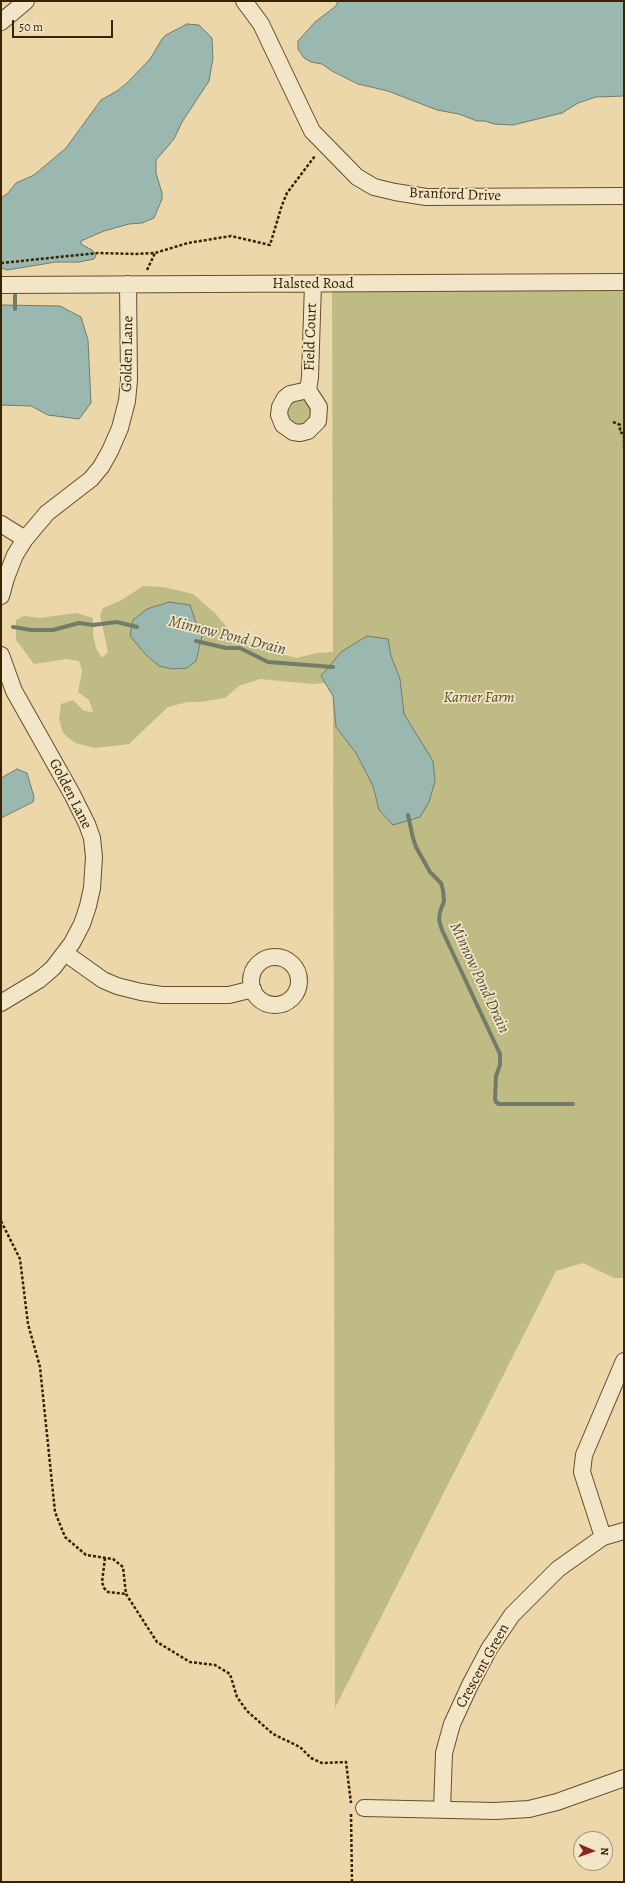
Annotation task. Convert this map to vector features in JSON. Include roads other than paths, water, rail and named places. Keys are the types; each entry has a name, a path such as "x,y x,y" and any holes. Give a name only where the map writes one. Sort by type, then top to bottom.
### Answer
{"street":[{"path":"1,22 26,1"},
{"name":"Branford Drive","path":"244,1 261,24 312,131 357,177 374,187 426,197 624,196"},
{"name":"Halsted Road","path":"1,285 624,282"},
{"name":"Golden Lane","path":"1,596 13,560 25,539 47,514 91,479 101,467 115,440 127,401 129,380 128,284"},
{"name":"Field Court","path":"308,390 310,377 312,284"},
{"path":"1,524 25,539"},
{"name":"Golden Lane","path":"1,655 14,692 72,794 92,838 94,857 92,888 88,906 82,924 65,953 39,980 1,1003"},
{"path":"65,953 103,980 117,986 141,992 162,995 230,994 253,989"},
{"path":"603,1537 582,1472 584,1456 624,1361"},
{"name":"Crescent Green","path":"442,1809 444,1753 452,1724 470,1685 490,1649 512,1615 558,1569 603,1537 624,1531"},
{"path":"364,1808 495,1811 529,1809 558,1802 624,1778"}],"water":[{"path":"338,1 624,1 624,96 596,97 578,103 562,113 513,125 477,121 459,114 437,110 388,91 358,84 332,71 322,64 311,62 304,58 298,49 298,41 315,22 336,6"},
{"path":"187,24 199,25 212,38 213,58 209,81 182,122 174,139 156,160 156,173 162,193 162,199 154,218 142,223 129,224 104,231 81,241 81,244 92,250 96,255 94,259 79,262 56,262 7,270 1,268 1,198 8,193 16,183 34,175 66,148 101,100 117,91 127,83 150,59 166,35"},
{"path":"1,305 60,306 81,317 88,340 91,403 79,419 48,415 31,406 1,405"},
{"path":"169,602 190,605 202,636 196,661 187,668 172,669 159,666 146,655 130,636 133,620 147,609"},
{"path":"367,636 388,639 391,656 400,679 404,714 433,761 435,781 429,802 420,817 393,825 379,810 373,786 356,753 336,727 333,696 321,676 341,652"},
{"path":"17,769 27,773 34,797 33,802 1,818 1,778"}],"waterway":[{"path":"15,295 15,309"},
{"name":"Minnow Pond Drain","path":"13,627 31,630 53,630 79,623 93,625 117,622 137,627"},
{"name":"Minnow Pond Drain","path":"196,641 226,648 240,648 268,662 333,667"},
{"name":"Minnow Pond Drain","path":"408,815 416,847 430,872 441,883 444,901 439,920 442,930 500,1054 500,1065 496,1076 496,1102 499,1104 573,1104"}],"park label":[{"name":"Karner Farm","path":"479,698"}]}
